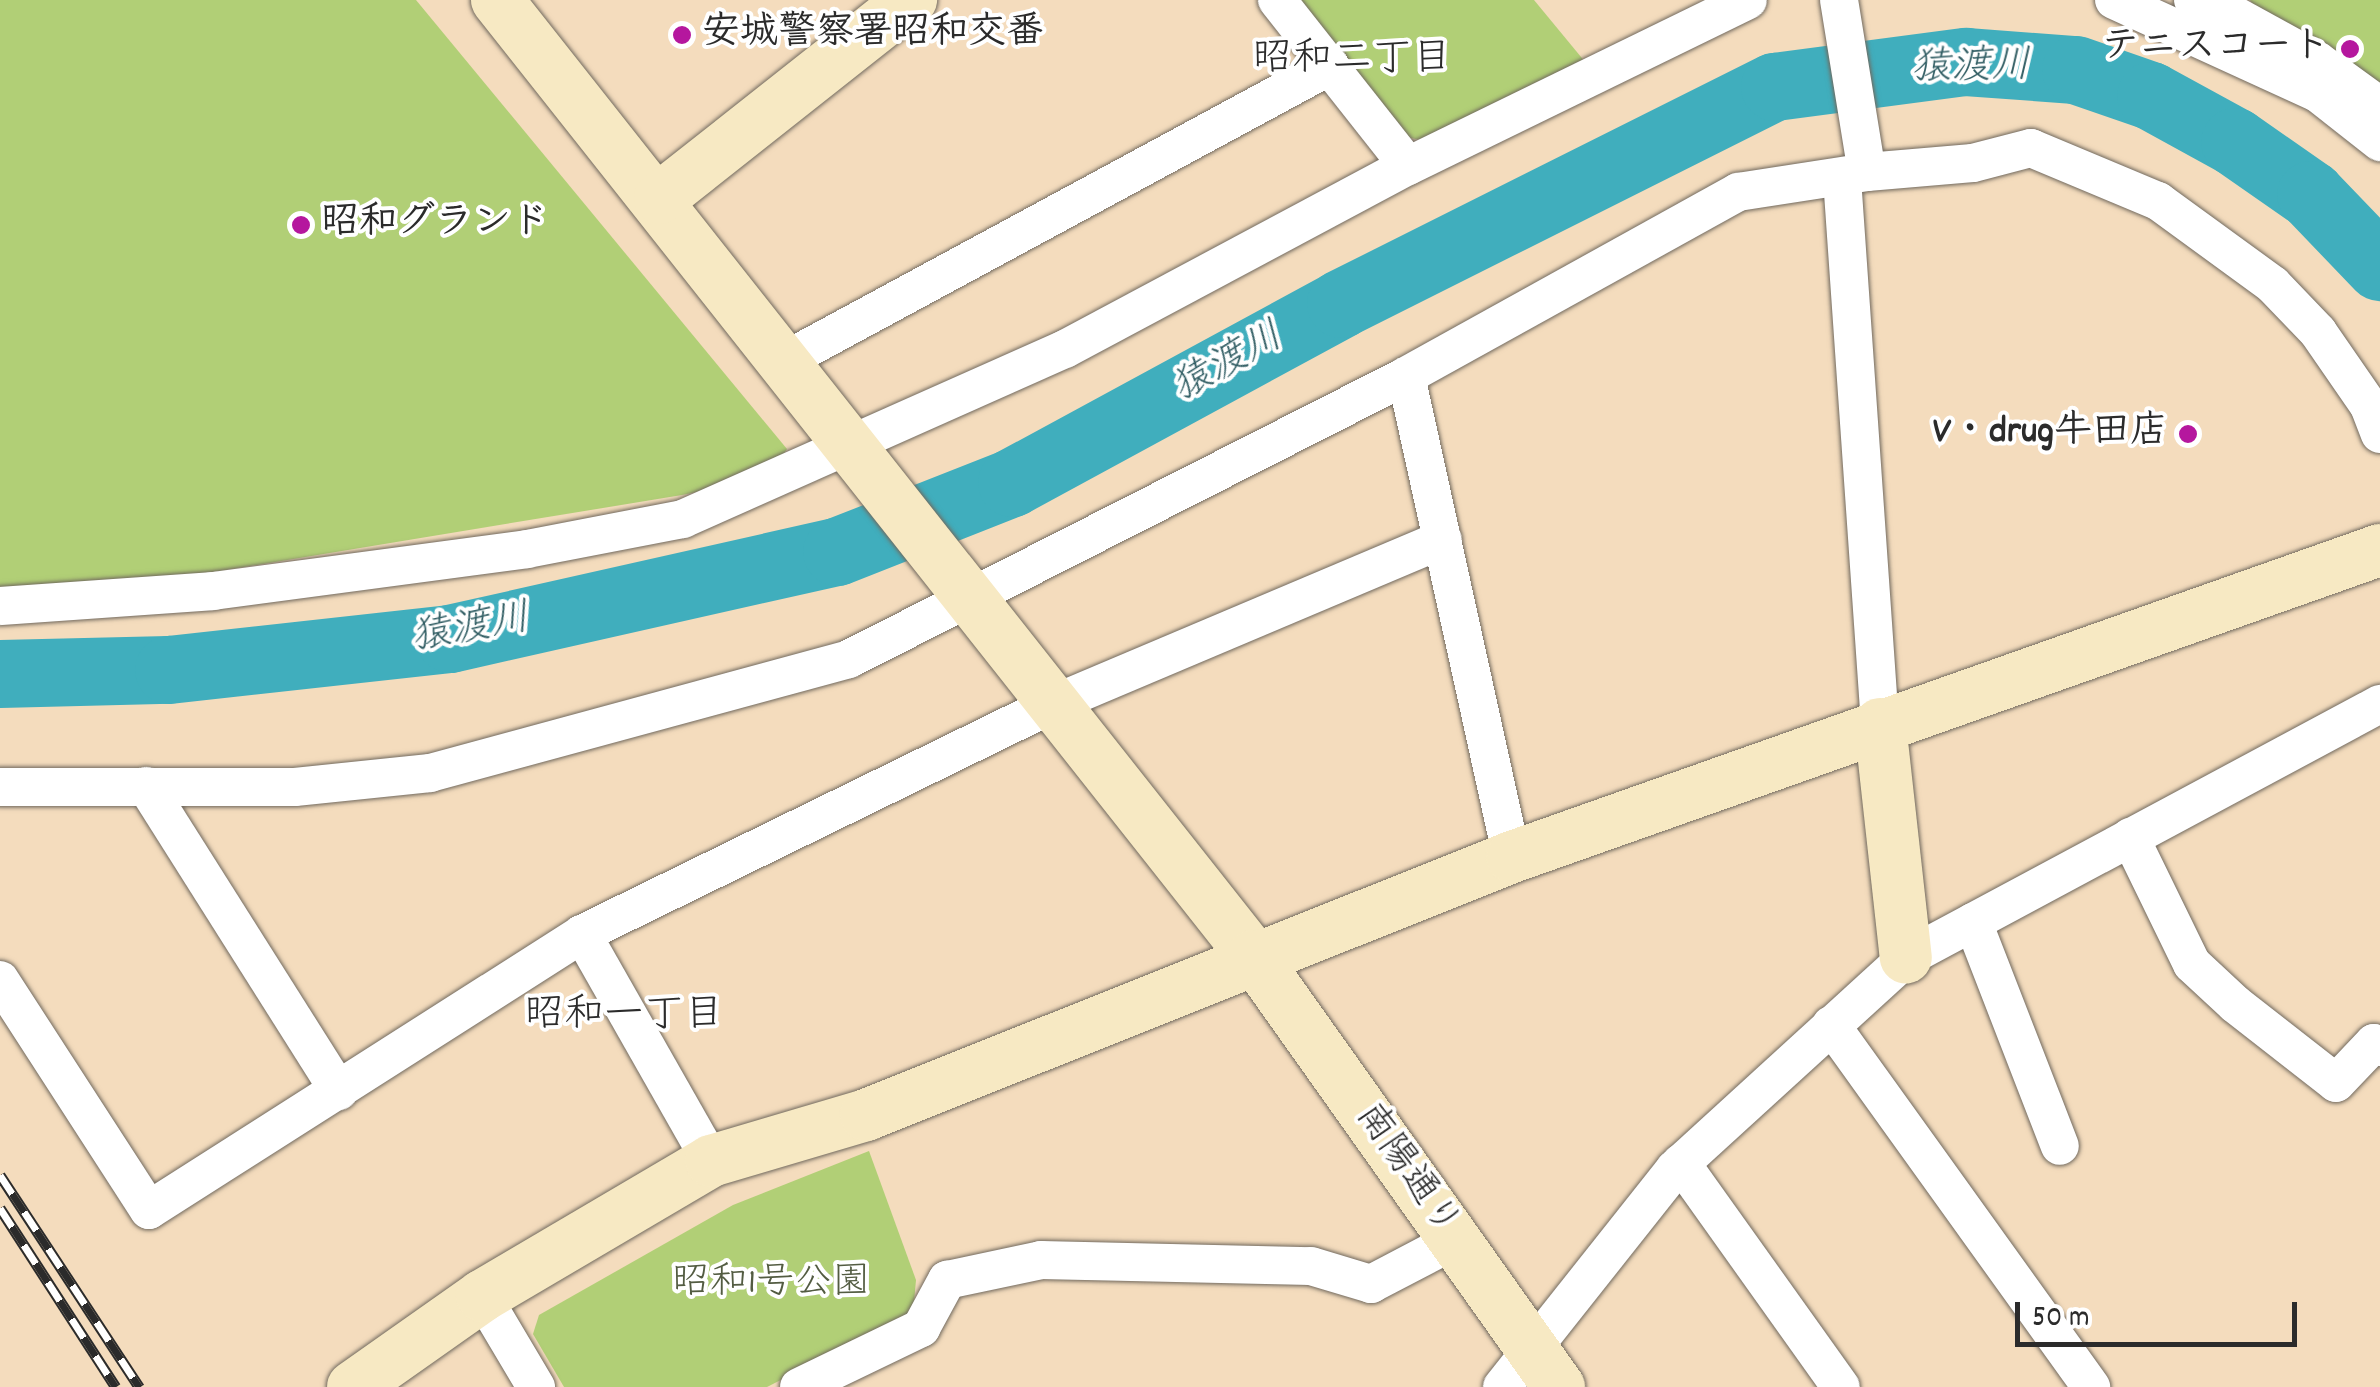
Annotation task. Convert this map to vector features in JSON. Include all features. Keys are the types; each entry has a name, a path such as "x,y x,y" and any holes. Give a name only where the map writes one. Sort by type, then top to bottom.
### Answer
{"street":[{"name":"南陽通り","path":"497,0 660,198 1253,956 1455,1240 1516,1366 1558,1387"},
{"path":"660,198 910,0"},
{"path":"1277,0 1408,166"},
{"path":"0,606 213,591 547,545 683,519 859,456 1408,166 1748,0"},
{"path":"2114,0 2319,94 2380,142"},
{"path":"2216,3 2318,61 2380,106"},
{"path":"1842,6 1854,175 1880,724 1906,958"},
{"path":"784,360 1330,66"},
{"path":"0,787 295,786 430,773 849,659 965,591 1406,376 1738,192 1854,175 1974,164 2031,148 2158,200 2284,297 2338,362 2380,434"},
{"path":"1406,376 1512,857"},
{"path":"0,980 149,1210 582,934 1053,704 1443,539"},
{"path":"353,1387 482,1296 711,1160 866,1114 1253,956 1512,857 2380,550"},
{"path":"1516,1366 1681,1164 1906,958 2380,704"},
{"path":"146,786 339,1091"},
{"path":"2130,837 2192,964 2236,1004 2336,1083 2378,1042"},
{"path":"1974,922 2060,1146"},
{"path":"582,934 711,1160"},
{"path":"1832,1025 2091,1387"},
{"path":"1681,1164 1841,1387"},
{"path":"801,1387 921,1328 947,1280 1041,1260 1310,1266 1371,1284 1455,1240"},
{"path":"482,1296 536,1387"}],"green space":[{"name":"昭和グランド","path":"0,0 416,0 787,449 767,478 682,495 147,583 0,588"},
{"path":"1300,0 1534,0 1586,63 1424,141 1407,137"},
{"name":"テニスコート","path":"2250,0 2380,0 2380,83 2262,18"},
{"name":"昭和1号公園","path":"869,1151 916,1280 913,1313 767,1387 564,1387 533,1334 539,1315 733,1205"}],"waterway":[{"name":"猿渡川","path":"0,674 169,670 450,639 837,552 1012,483 1341,304 1775,87 1966,62 2076,70 2151,96 2235,142 2311,195 2380,267"}],"railway":[{"path":"0,1175 139,1387"},
{"path":"0,1208 116,1387"}],"place":[{"name":"安城警察署昭和交番","path":"682,35"},
{"name":"テニスコート","path":"2350,49"},
{"name":"昭和グランド","path":"301,225"},
{"name":"V・drug牛田店","path":"2188,434"}],"district":[{"name":"昭和二丁目","path":"1352,62"},
{"name":"昭和一丁目","path":"624,1018"}]}
